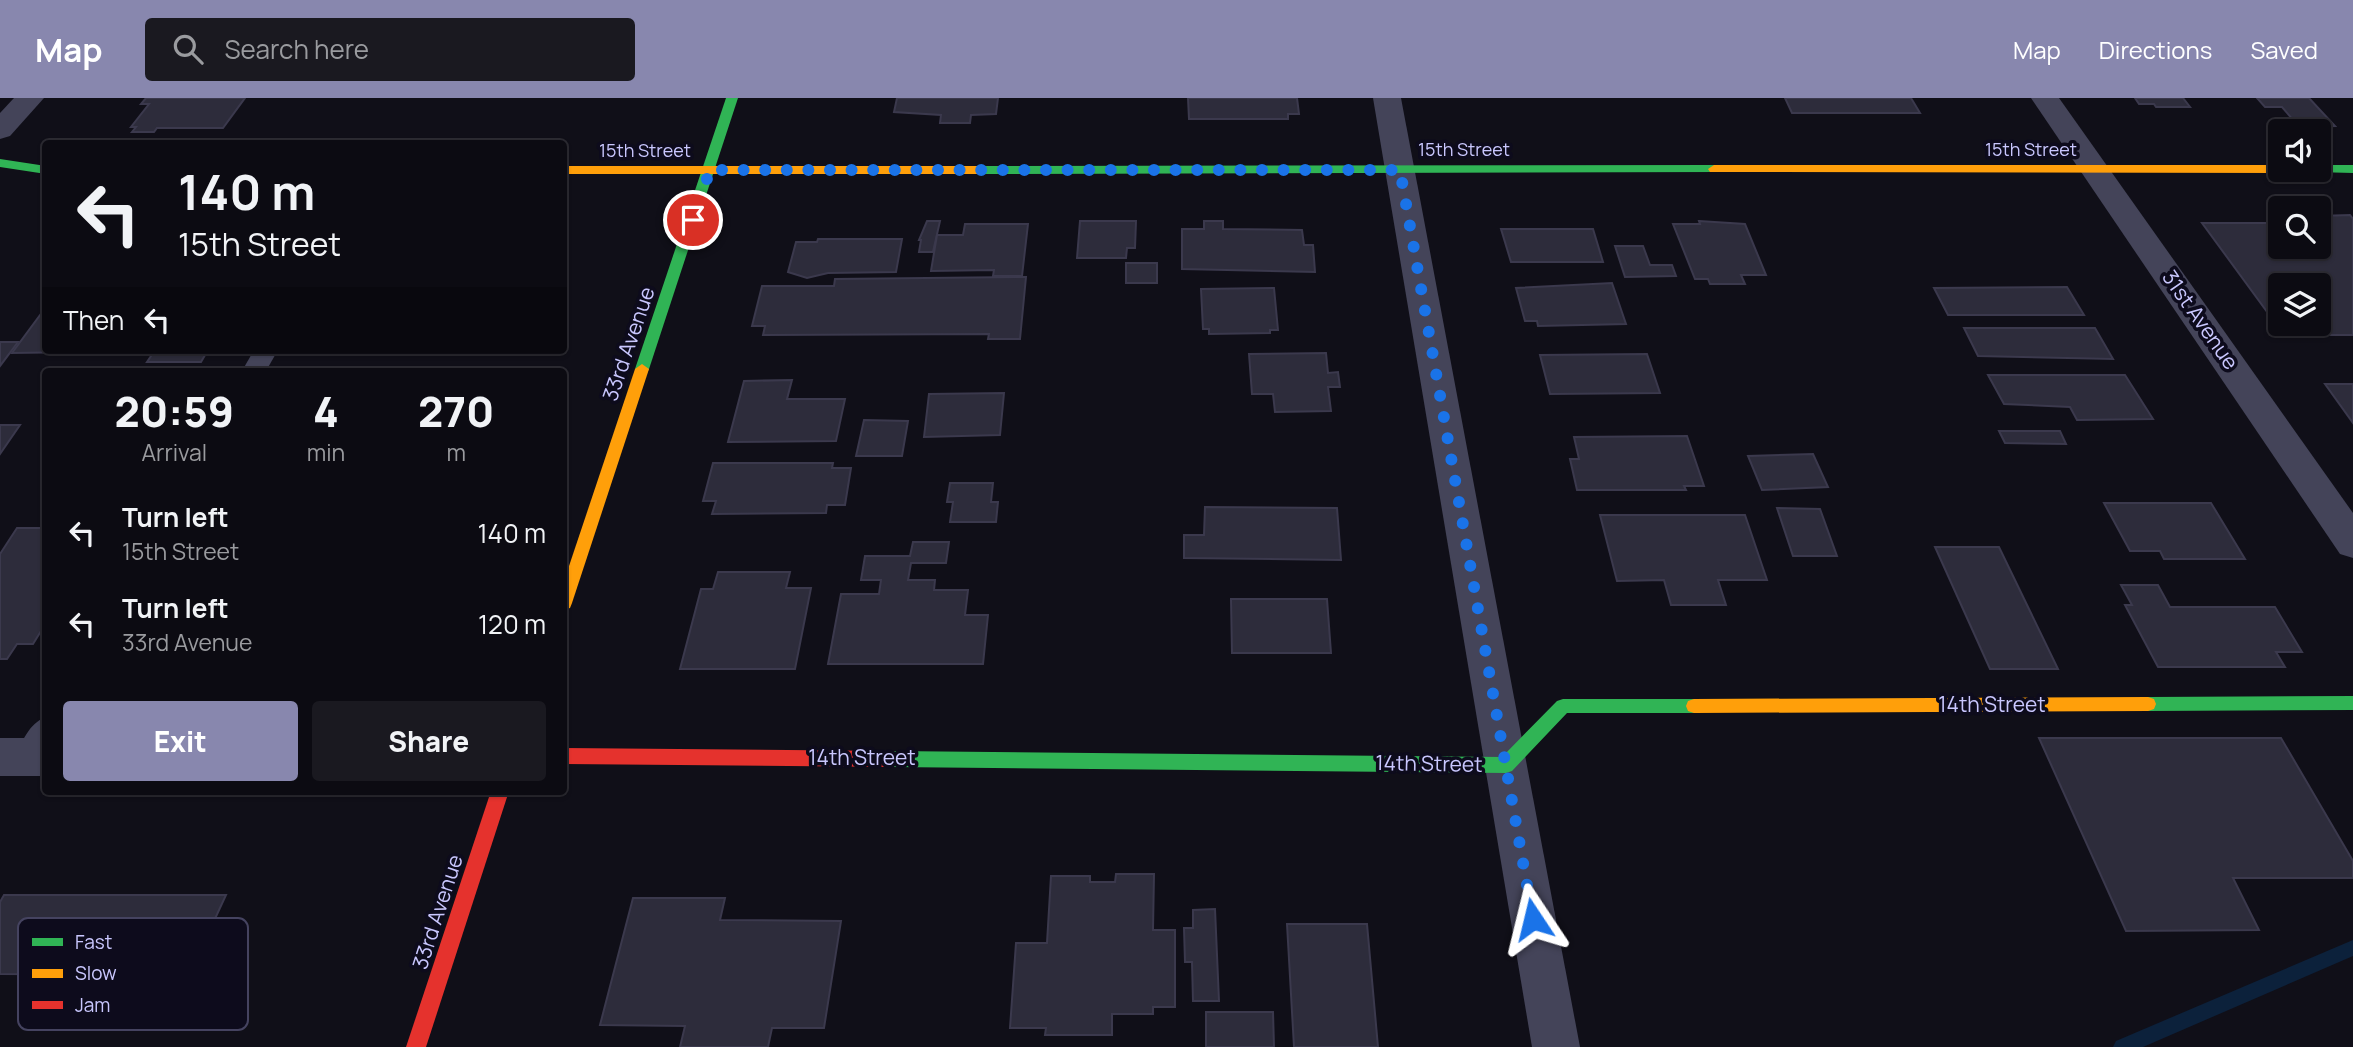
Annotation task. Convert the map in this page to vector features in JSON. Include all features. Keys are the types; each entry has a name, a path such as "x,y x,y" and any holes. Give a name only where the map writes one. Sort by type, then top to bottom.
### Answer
{"street":[{"path":"0,130 30,98"},
{"name":"33rd Avenue","path":"567,594 732,98"},
{"path":"1387,98 1556,1047"},
{"name":"31st Avenue","path":"2045,98 2353,542"},
{"path":"0,163 42,169"},
{"name":"15th Street","path":"567,170 2268,169"},
{"path":"2331,169 2353,169"},
{"name":"14th Street","path":"567,756 1506,765 1563,706 2353,703"},
{"name":"33rd Avenue","path":"416,1047 499,795"}],"building":[{"path":"146,98 245,98 223,128 157,128 154,132 132,132 136,127 131,127 149,104 141,104"},
{"path":"897,98 998,98 996,114 971,115 970,123 940,123 941,115 894,112"},
{"path":"1188,98 1297,98 1299,114 1288,114 1288,119 1189,119"},
{"path":"1785,98 1911,98 1920,113 1792,113"},
{"path":"2135,98 2183,98 2190,107 2156,107 2154,104 2139,104"},
{"path":"2257,98 2309,98 2328,119 2292,119 2282,107 2265,107"},
{"path":"2350,215 2353,219 2353,335 2331,335 2331,273 2268,273 2268,313 2202,223 2268,223 2268,259 2331,259 2331,216"},
{"path":"927,221 940,221 933,252 919,252 919,240"},
{"path":"1080,221 1136,221 1135,248 1127,248 1126,258 1077,258"},
{"path":"1204,221 1223,221 1223,229 1302,230 1304,245 1313,245 1315,272 1182,269 1182,229 1204,229"},
{"path":"1699,221 1745,224 1766,275 1741,275 1745,284 1710,284 1708,279 1695,279 1673,224 1700,224"},
{"path":"965,224 1028,224 1022,276 993,276 994,270 931,271 937,235 963,235"},
{"path":"1501,229 1593,229 1603,262 1511,262"},
{"path":"818,239 902,239 896,272 828,273 807,278 788,272 796,242 817,242"},
{"path":"1615,246 1643,246 1650,265 1672,265 1676,276 1625,277"},
{"path":"1126,263 1157,263 1157,283 1126,283"},
{"path":"1026,277 1020,339 988,339 989,334 763,335 765,326 752,326 762,286 834,286 835,279"},
{"path":"1612,283 1626,324 1538,326 1537,321 1525,321 1516,288"},
{"path":"2067,287 2084,315 1948,315 1934,288"},
{"path":"1274,288 1278,330 1270,330 1270,333 1209,334 1209,329 1203,329 1201,289"},
{"path":"42,312 42,353 12,353"},
{"path":"1964,328 2095,328 2113,359 1978,356"},
{"path":"0,342 18,342 0,366"},
{"path":"1326,353 1328,373 1338,372 1340,387 1328,387 1331,411 1275,412 1273,394 1252,394 1249,354"},
{"path":"152,354 206,354 201,362 147,362"},
{"path":"1647,354 1660,393 1550,394 1540,355"},
{"path":"1988,375 2125,375 2153,419 2077,420 2070,407 2004,404"},
{"path":"792,380 787,399 845,399 836,441 728,442 744,381"},
{"path":"2325,384 2353,384 2353,423"},
{"path":"1004,393 1000,435 924,437 929,394"},
{"path":"864,420 908,421 902,456 856,456"},
{"path":"0,425 20,425 0,454"},
{"path":"1999,431 2060,431 2066,444 2005,443"},
{"path":"1687,436 1704,486 1684,486 1686,490 1577,490 1570,459 1579,459 1574,437"},
{"path":"1813,454 1828,487 1762,490 1748,456"},
{"path":"713,463 833,463 832,468 851,468 845,505 827,505 826,513 712,514 716,501 703,501"},
{"path":"950,483 993,483 991,502 998,502 996,522 950,522 953,502 947,502"},
{"path":"2104,503 2211,503 2245,559 2164,559 2160,551 2130,551"},
{"path":"1205,507 1337,508 1341,560 1184,558 1184,535 1204,535"},
{"path":"1777,508 1820,509 1837,556 1793,556"},
{"path":"1600,515 1745,515 1767,580 1718,580 1726,605 1671,605 1664,580 1617,581"},
{"path":"17,528 42,528 42,629 33,644 17,644 7,659 0,659 0,554"},
{"path":"913,542 949,542 946,563 911,563 908,580 935,580 934,590 968,590 965,615 988,615 983,664 828,664 841,594 879,594 881,580 861,580 865,556 910,556"},
{"path":"1935,547 1999,547 2058,669 1990,669"},
{"path":"718,572 790,572 786,588 811,588 795,669 680,669 701,589 713,589"},
{"path":"2121,585 2158,585 2170,607 2275,607 2302,652 2276,652 2285,667 2158,667 2125,605 2132,605"},
{"path":"1231,599 1327,599 1331,653 1232,653"},
{"path":"2039,738 2281,738 2353,861 2353,878 2233,878 2259,930 2126,931"},
{"path":"1116,874 1154,874 1153,930 1175,930 1175,1007 1153,1007 1153,1014 1112,1014 1112,1035 1045,1035 1046,1028 1010,1028 1016,943 1047,943 1051,876 1090,876 1090,882 1115,882"},
{"path":"4,895 226,895 215,918 18,918 18,974 0,974 0,902"},
{"path":"633,898 725,898 720,920 841,921 824,1028 772,1028 768,1047 680,1047 685,1026 600,1025"},
{"path":"1215,909 1219,1001 1193,1001 1192,962 1185,962 1184,928 1193,928 1193,910"},
{"path":"1287,924 1367,924 1378,1047 1294,1047"},
{"path":"1206,1012 1273,1012 1274,1047 1206,1047"}],"waterway":[{"path":"2122,1047 2353,948"}],"traffic: fast":[{"path":"642,369 732,98"},
{"path":"0,163 42,169"},
{"path":"980,170 1714,169"},
{"path":"2331,169 2353,169"},
{"path":"2148,704 2353,703"},
{"path":"892,759 1506,765 1563,706 1694,706"}],"traffic: slow":[{"path":"1714,169 2268,169"},
{"path":"567,170 980,170"},
{"path":"567,594 642,369"},
{"path":"1694,706 2148,704"}],"traffic: jam":[{"path":"567,756 892,759"},
{"path":"416,1047 499,795"}],"route":[{"path":"693,220 710,170 1400,170 1533,919"}]}
